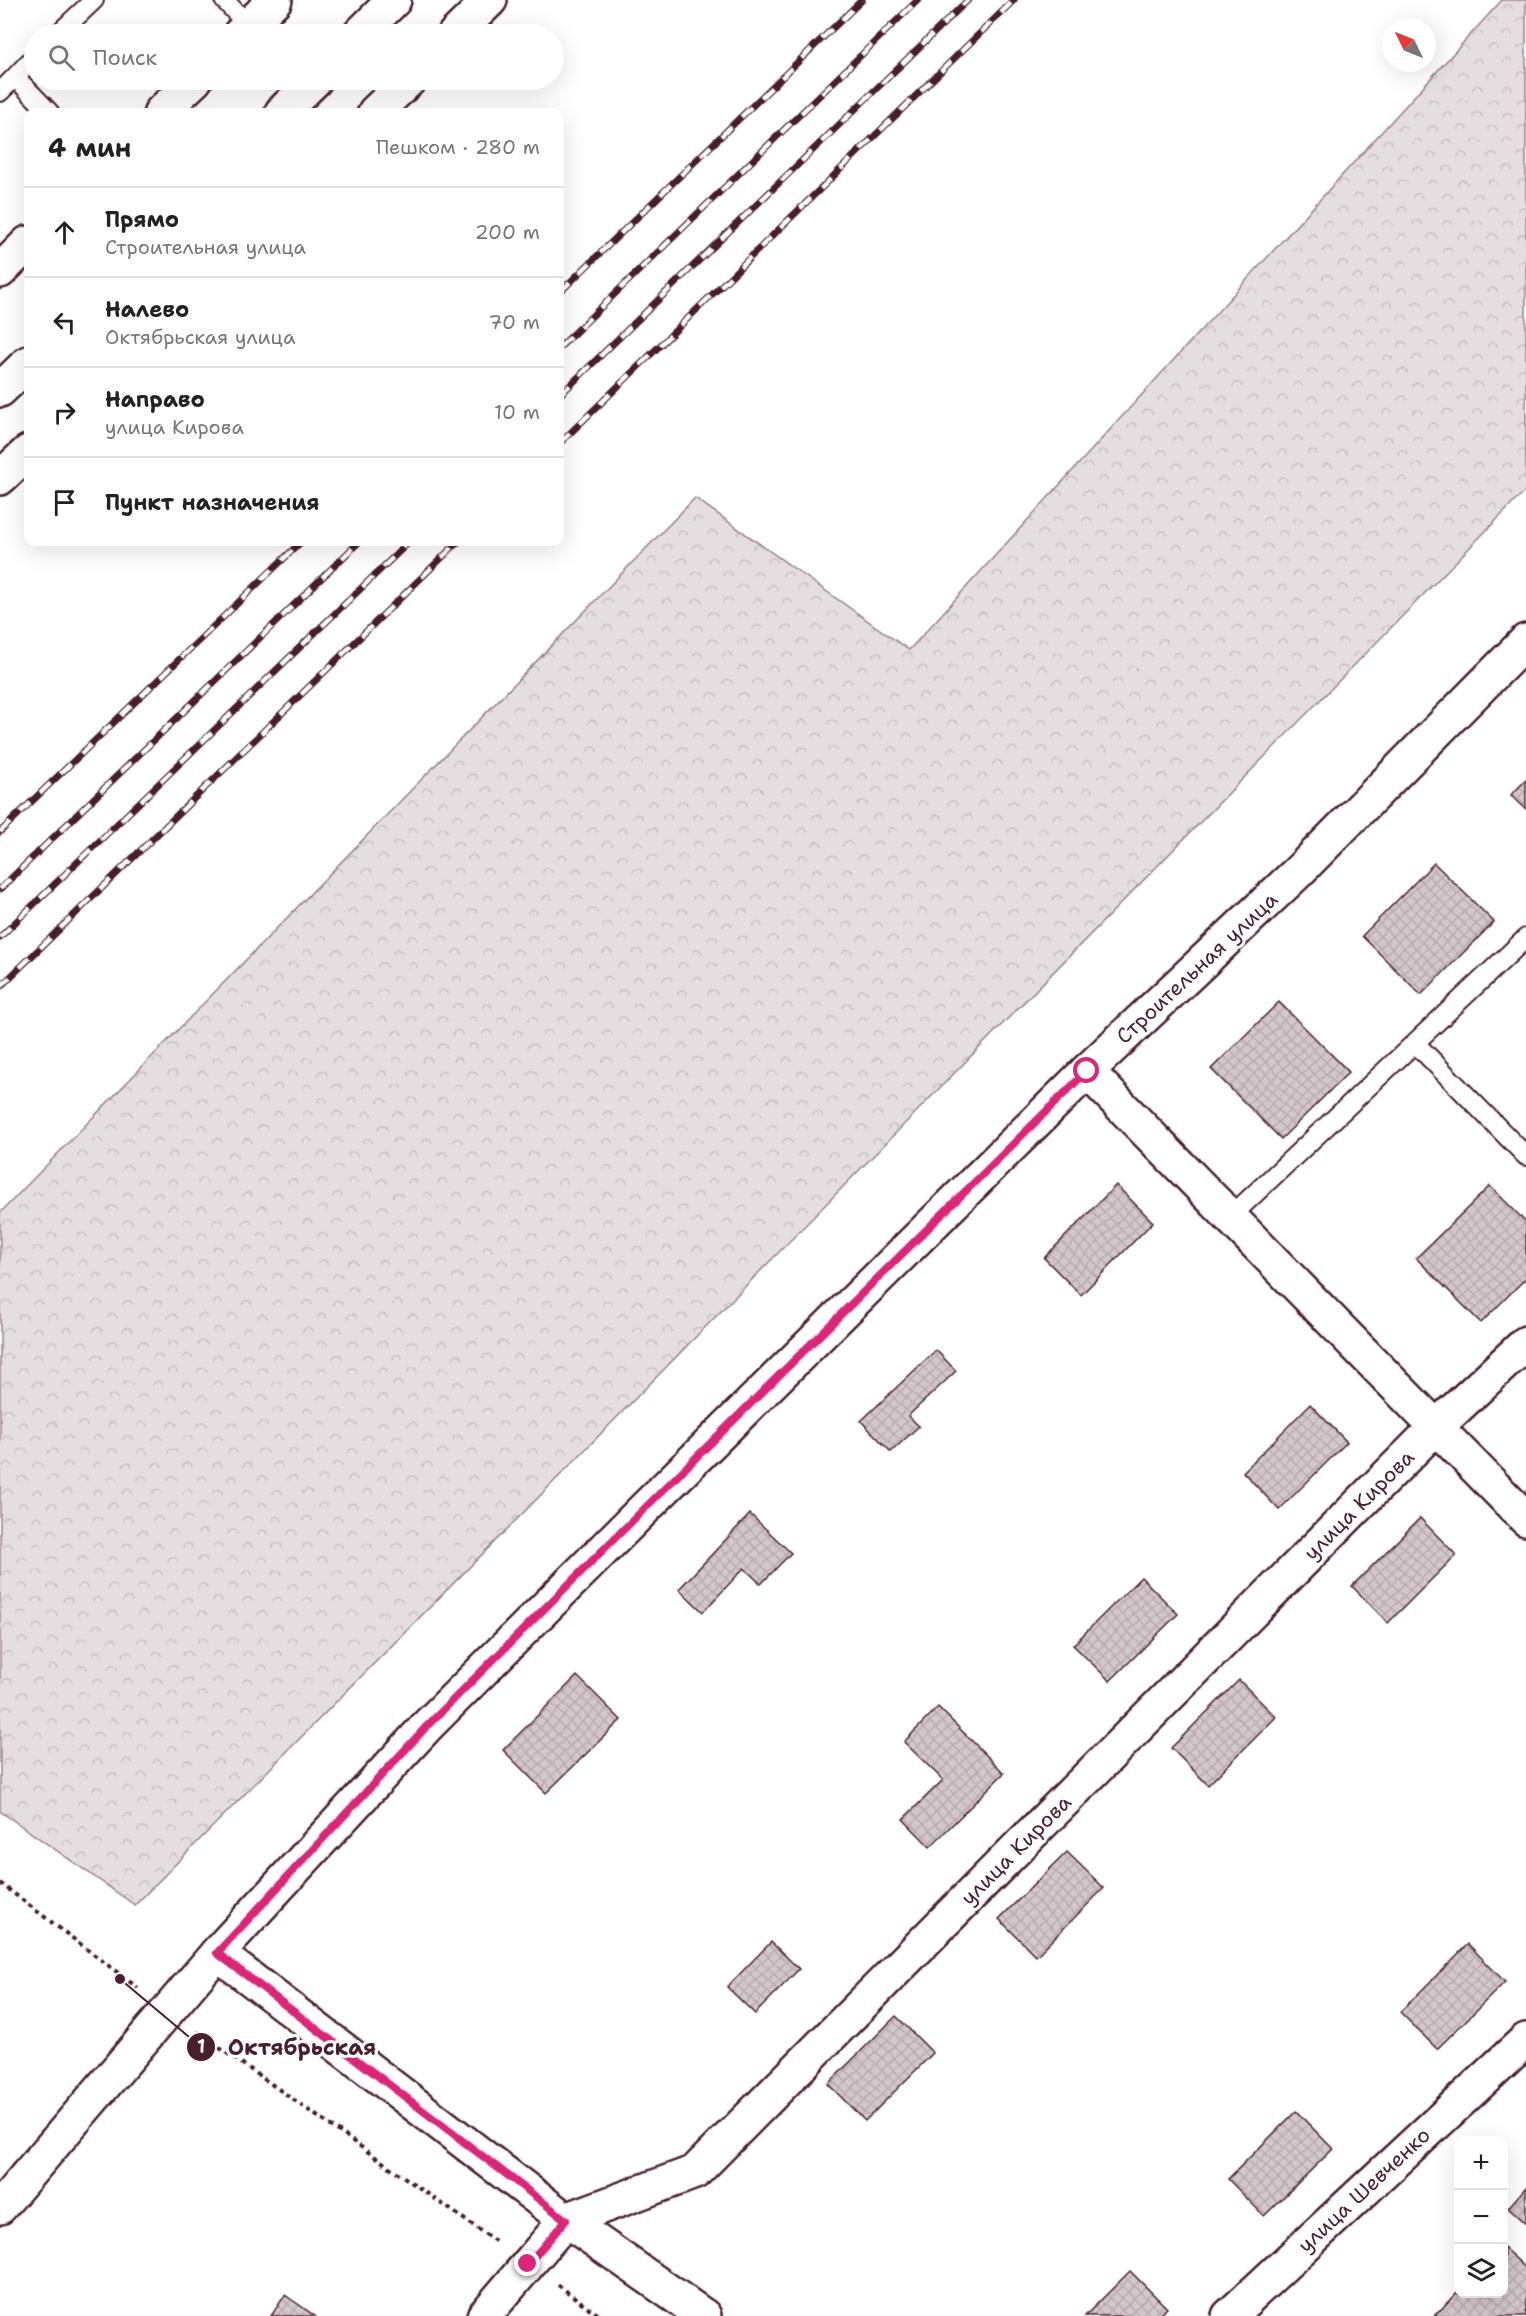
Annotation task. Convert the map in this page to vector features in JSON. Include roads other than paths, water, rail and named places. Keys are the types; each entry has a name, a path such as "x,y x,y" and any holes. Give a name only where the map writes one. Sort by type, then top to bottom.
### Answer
{"street":[{"path":"250,24 275,0"},
{"path":"370,24 394,0"},
{"path":"465,24 490,0"},
{"path":"165,108 184,90"},
{"path":"286,108 305,90"},
{"path":"379,108 398,90"},
{"path":"0,271 24,247"},
{"path":"0,390 24,367"},
{"path":"0,478 24,456"},
{"name":"Строительная улица","path":"0,2207 217,1953 427,1726 654,1498 1087,1071 1299,871 1526,641"},
{"path":"1087,1071 1526,1519"},
{"name":"улица Кирова","path":"484,2316 566,2220 695,2172 1436,1428 1526,1343"},
{"path":"217,1953 566,2220 704,2316"},
{"name":"улица Шевченко","path":"1229,2316 1526,2040"}],"lane":[{"path":"69,24 94,0"},
{"path":"224,0 240,24"},
{"path":"0,92 24,67"},
{"path":"15,76 24,86"},
{"path":"28,90 45,108"},
{"path":"1230,1217 1526,938"},
{"path":"1415,1043 1526,1156"}],"railway":[{"path":"564,288 862,0"},
{"path":"564,343 918,0"},
{"path":"564,391 968,0"},
{"path":"564,439 1014,0"},
{"path":"0,832 297,546"},
{"path":"0,889 355,546"},
{"path":"0,937 405,546"},
{"path":"0,987 454,546"}],"place":[{"name":"Октябрьская","path":"120,1979"}]}
